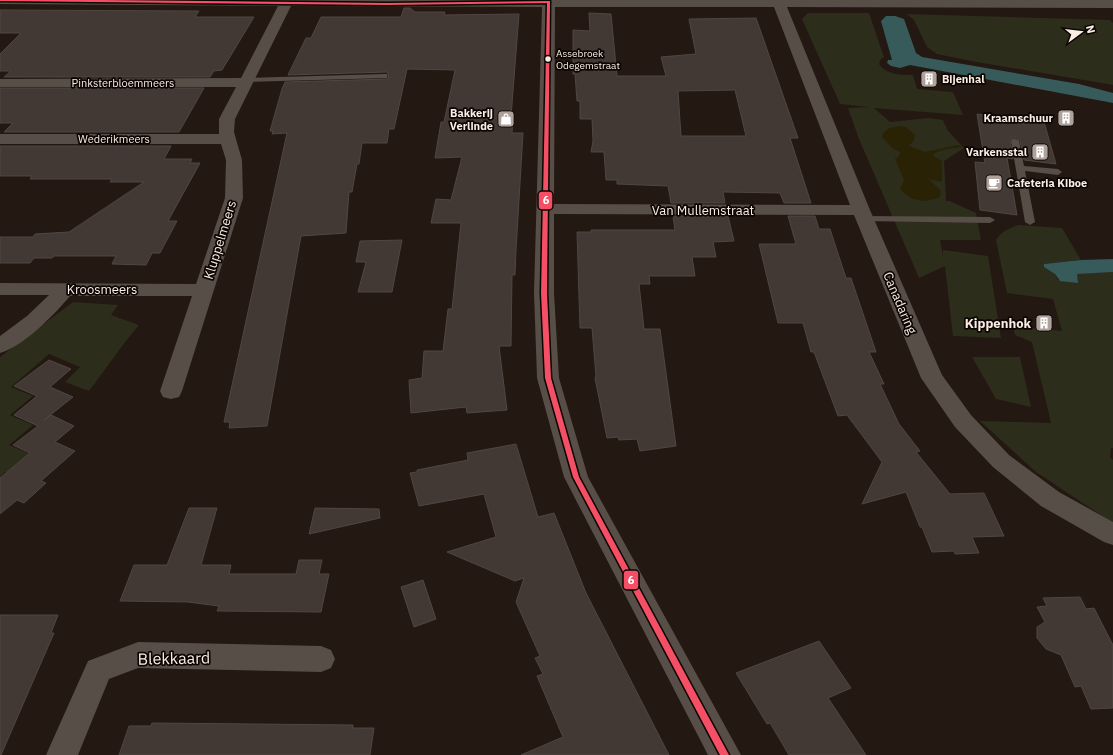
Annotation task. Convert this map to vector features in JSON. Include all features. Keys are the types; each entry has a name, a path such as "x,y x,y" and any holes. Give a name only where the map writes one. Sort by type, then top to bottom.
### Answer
{"street":[{"path":"0,0 286,3 549,1 1113,4"},
{"path":"549,1 544,293 548,378 576,477 725,755"},
{"name":"Kluppelmeers","path":"170,391 234,198 234,160 226,132 227,119 286,3"},
{"name":"Canadaring","path":"779,3 863,215 932,378 963,421 1001,461 1050,499 1113,535"},
{"name":"Pinksterbloemmeers","path":"0,83 246,81"},
{"name":"Wederikmeers","path":"0,139 228,139"},
{"name":"Van Mullemstraat","path":"545,209 863,215"},
{"name":"Kroosmeers","path":"0,289 204,290"},
{"path":"0,346 40,317 65,289"},
{"name":"Blekkaard","path":"62,755 98,670 138,655 321,659"}],"lane":[{"path":"246,81 384,76"},
{"path":"1015,141 1030,222"},
{"path":"1020,168 1058,172"},
{"path":"863,215 990,220"}],"green space":[{"path":"808,13 869,13 884,57 880,60 879,64 882,68 894,74 913,75 917,89 953,92 963,115 874,108 890,122 928,118 943,120 948,131 964,148 944,161 946,201 950,201 976,213 981,240 940,240 943,256 943,250 988,256 1001,338 953,336 945,266 919,278 859,139 848,108 868,107 840,104 802,19"},
{"path":"907,14 1110,20 1113,23 1113,85 937,54 927,47 914,20"},
{"path":"1019,225 1062,228 1081,260 1044,264 1055,274 1058,280 1078,280 1076,274 1081,273 1113,272 1113,448 1111,448 1110,457 1113,460 1113,523 1036,472 980,421 1051,423 1032,342 1015,335 1013,326 1062,331 1053,299 1007,293 996,240 1006,230"},
{"path":"73,302 118,305 111,315 139,325 89,391 65,382 80,367 49,354 11,387 33,396 10,415 33,425 9,445 35,456 11,475 5,472 0,477 0,357"},
{"path":"972,357 1020,357 1031,407 996,399"}],"sand":[{"path":"901,126 906,127 915,135 914,140 909,146 925,152 958,145 963,147 946,149 935,153 933,156 942,161 942,182 929,179 941,191 940,197 923,201 913,199 900,189 904,180 895,159 899,156 900,152 892,148 882,137 887,130"}],"water":[{"path":"886,16 895,16 904,19 916,53 922,57 1079,84 1113,93 1113,103 910,65 900,68 891,66 887,63 888,60 892,60 881,21"},
{"path":"1113,259 1113,272 1077,274 1078,283 1060,281 1055,274 1044,267 1044,264 1081,260"}],"building":[{"path":"404,8 410,8 415,12 445,12 444,15 519,14 511,117 513,117 512,133 523,133 515,275 512,275 511,346 499,346 507,410 467,413 466,407 411,413 409,380 422,378 424,351 443,351 448,309 452,309 461,223 431,223 436,199 451,200 462,157 435,158 441,122 444,122 455,70 407,69 394,129 389,129 387,143 362,143 359,164 357,164 352,192 349,192 346,233 301,236 267,426 229,428 230,422 224,422 287,133 272,134 273,131 270,131 282,89 285,82 388,79 387,72 288,75 306,38 311,38 321,17 401,17"},
{"path":"0,10 199,11 195,17 254,17 222,70 214,71 210,77 4,77 11,71 0,71 0,54 21,33 0,33"},
{"path":"589,13 611,14 617,76 666,76 661,57 696,54 689,19 756,18 798,138 790,138 811,203 784,203 780,193 723,192 725,203 671,203 668,186 617,184 617,180 606,180 604,152 591,152 593,141 592,119 580,119 580,101 577,101 575,74 573,74 573,30 590,31","holes":["735,90 746,136 681,136 678,91"]},
{"path":"0,88 204,88 179,132 4,132 13,123 0,123"},
{"path":"977,114 1044,122 1056,164 1024,160 1020,141 1015,138 1010,140 1013,159 1007,158 1017,215 980,210 975,162 985,163"},
{"path":"0,146 171,146 164,159 192,159 190,163 200,163 168,221 177,221 160,253 152,253 146,265 112,264 116,256 54,256 52,258 34,258 30,263 0,263 0,237 33,237 35,234 69,232 144,182 110,182 112,179 30,179 32,176 0,176"},
{"path":"673,216 728,216 734,241 713,242 716,257 692,257 695,276 649,276 650,284 639,284 644,329 660,329 676,446 640,451 637,439 619,440 618,437 607,438 595,378 592,328 580,328 577,232 591,232 591,230 675,230"},
{"path":"788,216 815,216 819,229 830,229 846,278 851,278 876,352 869,352 884,384 880,384 899,424 920,451 916,452 950,494 984,493 1004,536 972,537 979,553 955,554 954,551 932,552 906,492 862,504 882,462 847,415 838,416 814,352 811,352 803,323 778,323 759,244 796,244"},
{"path":"402,240 392,292 358,292 366,262 356,262 360,241"},
{"path":"49,360 71,369 50,387 73,397 44,420 51,415 74,426 55,442 75,451 41,481 46,483 24,503 17,500 0,514 0,478 30,453 13,445 38,426 14,415 37,396 14,386"},
{"path":"516,444 538,517 554,513 586,593 669,755 521,755 563,737 537,676 543,674 535,658 540,656 516,602 524,578 515,581 447,552 496,537 484,494 419,506 410,473 417,472 417,470 468,460 467,453"},
{"path":"189,508 217,508 201,565 231,565 229,574 296,574 299,560 322,560 319,574 329,574 321,612 217,611 219,606 188,602 120,601 134,565 167,565"},
{"path":"315,508 379,509 380,518 309,534"},
{"path":"423,580 436,619 414,627 401,587"},
{"path":"1080,597 1086,609 1094,608 1113,645 1113,708 1091,709 1081,686 1075,687 1061,655 1046,649 1037,638 1037,627 1045,622 1037,607 1047,606 1043,598"},
{"path":"0,615 58,615 51,633 54,633 1,755 0,755"},
{"path":"819,641 851,688 828,698 866,755 789,755 770,723 767,724 736,673"},
{"path":"152,723 353,725 353,728 374,728 370,755 119,755 129,726 151,726"}],"transit line":[{"name":"6","path":"0,0 387,4 549,2"},
{"name":"6","path":"549,2 544,293 548,378 576,477 725,755"}],"place":[{"name":"Assebroek Odegemstraat","path":"548,59"},
{"name":"Bijenhal","path":"929,79"},
{"name":"Kraamschuur","path":"1066,118"},
{"name":"Bakkerij Verlinde","path":"506,119"},
{"name":"Varkensstal","path":"1040,152"},
{"name":"Cafeteria Kiboe","path":"994,183"},
{"name":"Kippenhok","path":"1044,323"}]}
